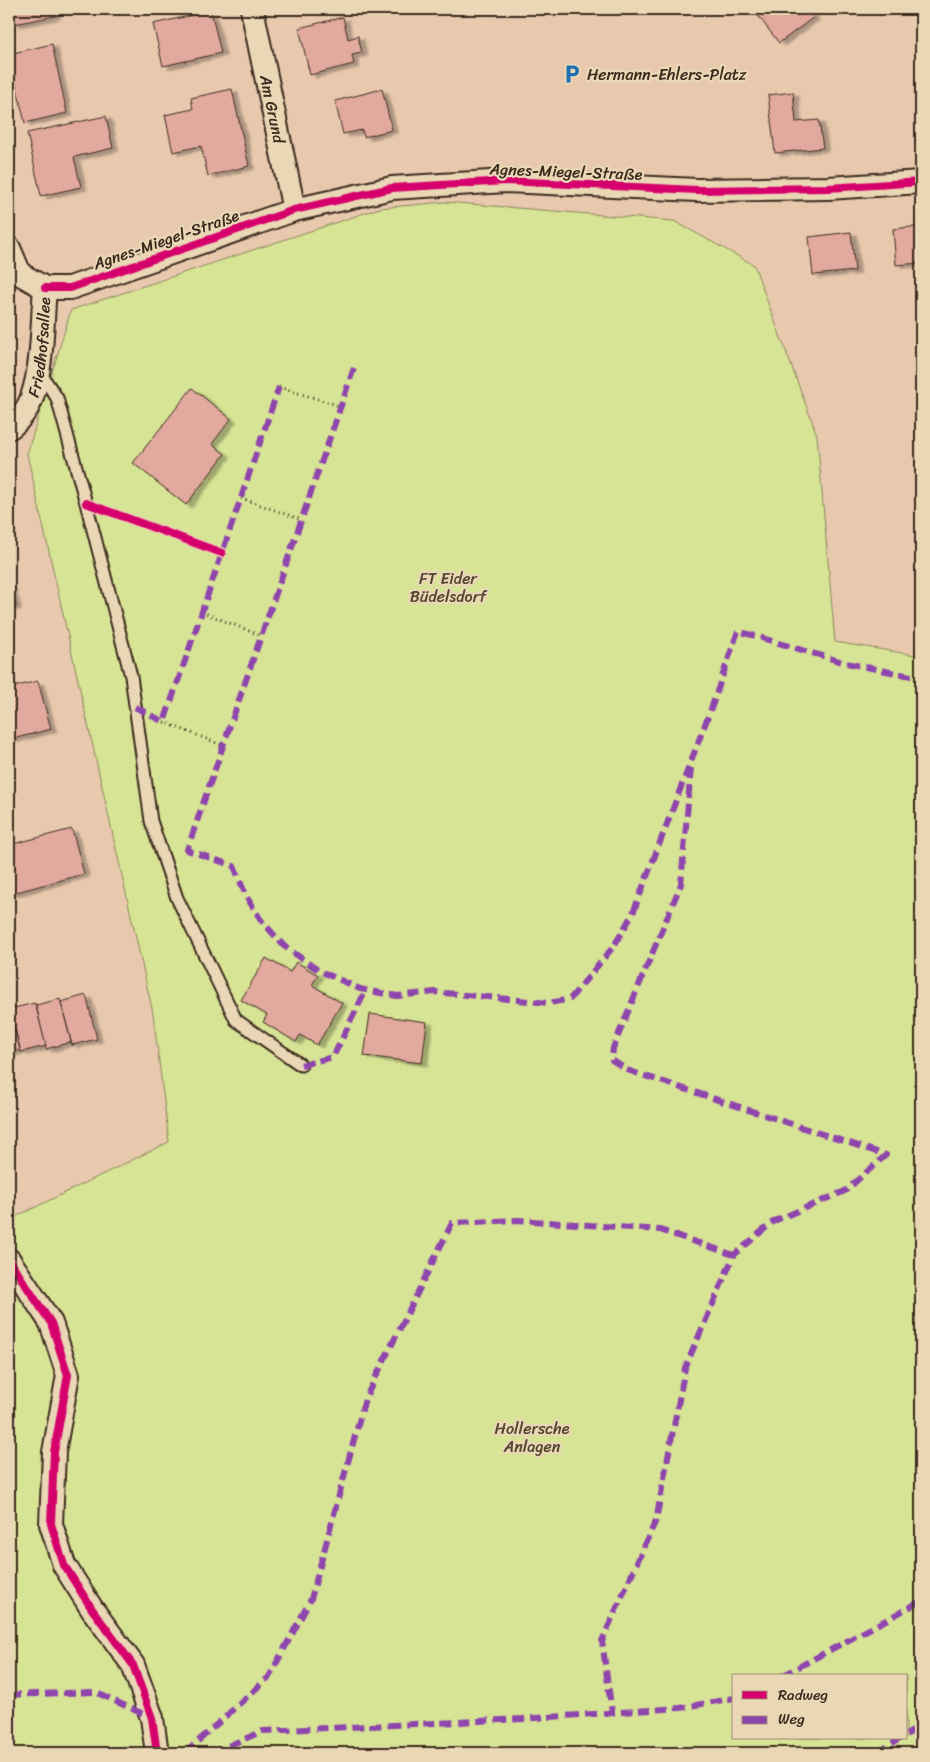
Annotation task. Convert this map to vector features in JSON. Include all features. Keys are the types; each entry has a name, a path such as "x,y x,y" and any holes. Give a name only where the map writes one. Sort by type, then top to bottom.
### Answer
{"street":[{"name":"Am Grund","path":"252,9 294,210"},
{"name":"Agnes-Miegel-Straße","path":"45,288 70,288 294,210 392,188 506,181 697,190 828,188 921,182"},
{"path":"9,248 20,274 45,288"},
{"name":"Friedhofsallee","path":"9,428 16,424 32,399 38,370 45,288"},
{"path":"9,1260 51,1322 68,1374 54,1452 51,1524 64,1565 92,1609 133,1665 152,1718 157,1753"}],"lane":[{"path":"38,370 57,398 86,503 131,676 151,821 177,898 236,1020 302,1064"}],"path":[{"path":"279,387 340,406"},
{"path":"241,498 302,520"},
{"path":"202,612 262,636"},
{"path":"164,722 224,746"}],"green space":[{"path":"445,202 674,221 754,265 817,435 835,642 921,656 921,1753 9,1753 9,1220 169,1142 153,1013 27,454 71,310 380,208"}],"building":[{"path":"11,9 53,9 55,16 14,24"},
{"path":"753,9 808,9 814,17 779,43"},
{"path":"211,11 221,53 163,66 153,24"},
{"path":"343,17 348,39 358,36 362,53 352,55 354,64 310,75 299,28"},
{"path":"52,44 67,113 25,123 9,54"},
{"path":"232,89 249,166 208,176 201,146 173,152 165,115 193,109 191,98"},
{"path":"382,89 392,130 364,137 362,130 343,134 335,101"},
{"path":"793,92 796,122 819,120 823,148 775,153 768,95"},
{"path":"106,116 113,148 74,157 81,187 41,196 27,133"},
{"path":"921,226 921,263 896,265 893,229"},
{"path":"851,232 855,271 813,275 809,237"},
{"path":"192,388 231,419 212,444 225,454 186,505 133,463"},
{"path":"9,582 16,606 9,608"},
{"path":"38,681 51,729 9,740 9,688"},
{"path":"72,829 84,874 9,894 9,845"},
{"path":"266,958 290,972 296,962 318,975 312,985 342,1003 317,1045 300,1035 296,1042 263,1022 267,1015 241,1000"},
{"path":"86,995 97,1039 72,1045 61,1002"},
{"path":"60,999 71,1042 46,1049 36,1005"},
{"path":"35,1003 46,1046 21,1052 10,1009"},
{"path":"9,1006 20,1050 9,1053"},
{"path":"370,1014 427,1022 422,1063 364,1056"}],"marked path":[{"path":"354,368 187,850 234,866 246,896 261,920 284,946 318,970 360,989 397,996 435,992 549,1003 570,999 614,946 633,913 712,706 738,631 846,663 921,678"},
{"path":"135,707 164,722 279,387"},
{"path":"691,768 681,884 613,1048 612,1060 627,1070 886,1155 845,1191 774,1221 734,1255"},
{"path":"301,1065 333,1057 366,990"},
{"path":"185,1753 269,1677 311,1599 365,1399 452,1223 519,1220 660,1230 734,1255 685,1368 656,1520 602,1641 612,1713"},
{"path":"786,1674 921,1601"},
{"path":"9,1695 95,1692 152,1718"},
{"path":"212,1753 263,1731 522,1719 680,1708 732,1698"},
{"path":"908,1734 921,1726"},
{"path":"877,1753 898,1740"}],"cycle path":[{"path":"45,288 70,288 294,210 392,188 506,181 697,190 828,188 921,182"},
{"path":"86,503 222,553"},
{"path":"9,1260 51,1323 68,1375 54,1452 51,1524 64,1565 92,1609 133,1665 152,1718 157,1753"}],"place":[{"name":"Hermann-Ehlers-Platz","path":"572,74"}],"park label":[{"name":"FT Eider Büdelsdorf","path":"448,587"},
{"name":"Hollersche Anlagen","path":"532,1437"}]}
